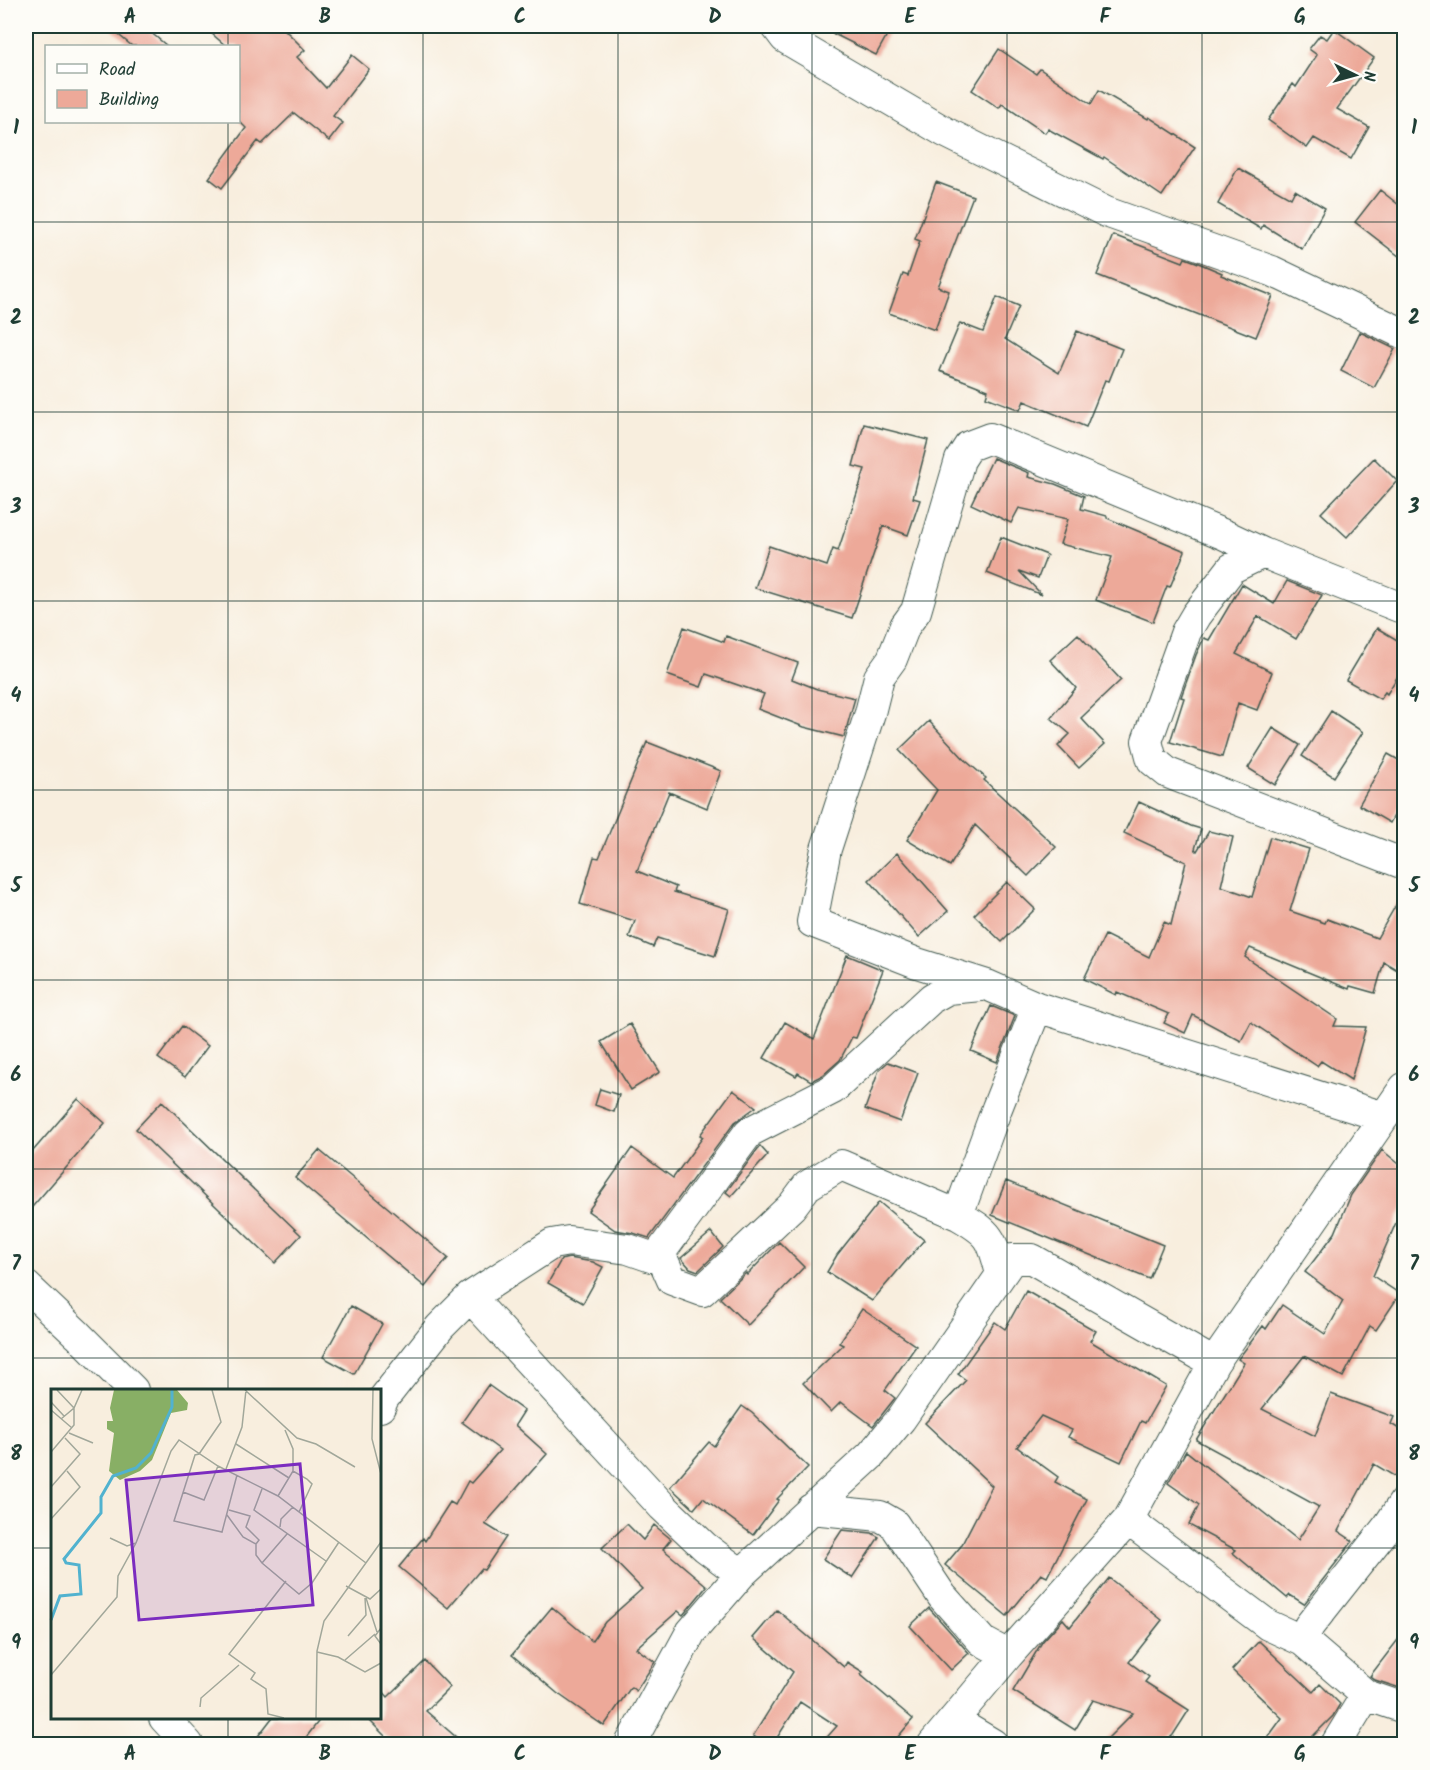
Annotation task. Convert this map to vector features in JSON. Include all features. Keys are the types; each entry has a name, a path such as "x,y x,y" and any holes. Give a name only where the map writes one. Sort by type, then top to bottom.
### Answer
{"street":[{"path":"752,26 780,32 945,132 1106,212 1272,271 1404,333"},
{"path":"1384,1117 1038,1007 987,985 917,963 812,922 826,849 870,713 879,677 892,659 905,626 916,611 960,460 969,446 990,438 1225,535 1263,553 1404,609"},
{"path":"1225,535 1232,568"},
{"path":"1263,553 1232,568 1196,615 1186,632 1147,741 1152,760 1168,773 1404,864"},
{"path":"381,1405 440,1327 470,1297 552,1244 569,1241 608,1246 628,1249 651,1257 660,1253 748,1132 832,1089 932,998 948,989 987,985"},
{"path":"958,1215 997,1108 1038,1007"},
{"path":"933,1744 1008,1655 1128,1520 1214,1363 1404,1088"},
{"path":"660,1253 672,1280 702,1291 792,1206 807,1186 841,1165 958,1215 978,1227 993,1243 1001,1274"},
{"path":"630,1744 691,1632 741,1574 871,1455 901,1419 1012,1259 1032,1259 1214,1363"},
{"path":"26,1286 132,1389"},
{"path":"470,1297 663,1507 705,1547 741,1574"},
{"path":"1303,1641 1309,1626 1388,1526 1404,1502"},
{"path":"811,1509 879,1516 894,1524 942,1596 982,1641 1008,1655"},
{"path":"1128,1520 1268,1625 1303,1641 1366,1695 1404,1708"},
{"path":"1336,1744 1366,1695"},
{"path":"165,1719 188,1744"},
{"path":"953,1720 993,1744"}],"building":[{"path":"108,26 143,26 166,45 131,45"},
{"path":"203,26 281,26 305,50 297,57 326,88 352,55 369,69 333,116 343,123 329,141 294,113 262,144 258,141 222,188 209,178 246,128 240,122 240,45 225,45"},
{"path":"818,26 892,26 876,55"},
{"path":"1334,29 1374,58 1337,109 1369,127 1351,159 1314,138 1307,148 1268,120 1293,84 1296,87 1317,55 1309,49 1320,35 1327,39"},
{"path":"999,49 1036,74 1040,69 1091,104 1099,90 1148,119 1149,117 1195,147 1162,196 1104,157 1103,159 1048,129 1045,133 1002,104 999,108 972,90"},
{"path":"1238,168 1291,198 1295,190 1325,208 1302,249 1263,225 1261,229 1218,204"},
{"path":"936,182 973,196 938,287 949,291 935,330 889,313 903,274 908,276 920,241 915,239"},
{"path":"1380,190 1404,209 1404,260 1355,222"},
{"path":"1113,235 1183,262 1185,258 1196,262 1273,296 1256,337 1097,275"},
{"path":"997,297 1019,306 1005,339 1059,373 1077,331 1122,349 1109,381 1105,380 1086,427 1024,401 1020,410 986,397 988,390 940,371 960,323 983,332"},
{"path":"1360,332 1395,349 1374,388 1341,371"},
{"path":"864,424 928,440 913,498 920,500 908,535 883,526 852,618 755,588 769,546 827,566 833,549 838,551 865,469 853,466"},
{"path":"993,458 1029,473 1028,477 1055,484 1084,496 1081,509 1107,516 1107,518 1185,551 1170,587 1167,586 1153,622 1096,600 1112,557 1060,544 1068,519 1019,508 1011,523 971,504"},
{"path":"1374,458 1397,481 1347,537 1321,513"},
{"path":"1001,537 1047,555 1038,578 1019,571 1042,595 987,573"},
{"path":"1287,581 1322,595 1296,639 1258,616 1236,654 1272,672 1257,710 1238,703 1222,757 1170,742 1184,698 1181,697 1196,655 1204,638 1209,640 1242,584 1274,604"},
{"path":"684,627 724,642 726,636 798,663 792,679 817,689 855,698 844,737 804,727 758,709 764,694 706,674 701,687 667,675"},
{"path":"1377,628 1404,644 1404,666 1387,694 1385,692 1380,699 1346,680"},
{"path":"1078,634 1121,680 1081,718 1105,744 1079,768 1058,746 1070,734 1051,718 1076,688 1050,660"},
{"path":"1331,711 1363,732 1334,777 1302,756"},
{"path":"929,721 966,761 986,778 984,780 1056,847 1028,876 975,825 950,866 907,840 937,790 899,750"},
{"path":"1273,728 1300,745 1275,785 1248,768"},
{"path":"647,742 721,771 707,808 669,792 637,871 676,887 674,892 729,909 715,956 657,938 653,947 629,937 635,921 580,904 594,857 599,858"},
{"path":"1388,754 1404,763 1404,797 1390,823 1359,805"},
{"path":"1139,802 1201,829 1195,849 1197,851 1209,831 1233,837 1221,886 1252,897 1270,837 1309,849 1290,911 1325,923 1327,919 1377,938 1404,891 1404,974 1384,962 1375,993 1350,986 1349,989 1250,948 1245,957 1337,1019 1334,1026 1366,1027 1351,1080 1321,1061 1317,1066 1251,1022 1241,1041 1193,1015 1185,1033 1164,1023 1169,1014 1117,992 1116,995 1084,979 1105,935 1149,957 1164,922 1171,925 1186,862 1124,833"},
{"path":"897,853 948,911 919,937 869,880"},
{"path":"1007,882 1035,909 1002,942 974,915"},
{"path":"847,955 883,970 856,1038 852,1037 840,1060 823,1075 811,1081 798,1073 796,1076 764,1058 785,1022 814,1039"},
{"path":"991,1006 1015,1016 997,1062 971,1051"},
{"path":"630,1024 660,1072 631,1090 601,1042"},
{"path":"182,1026 208,1046 185,1077 158,1058"},
{"path":"888,1062 918,1073 900,1122 865,1109 879,1070"},
{"path":"600,1089 619,1095 614,1112 595,1105"},
{"path":"733,1090 756,1107 735,1122 649,1238 615,1230 588,1211 632,1148 673,1178 703,1137 700,1135"},
{"path":"78,1099 105,1123 26,1214 26,1159"},
{"path":"162,1101 301,1235 275,1263 136,1129"},
{"path":"760,1146 768,1155 731,1196 726,1192"},
{"path":"319,1150 448,1258 425,1287 295,1178"},
{"path":"1382,1150 1404,1168 1404,1204 1373,1276 1400,1294 1376,1330 1370,1326 1343,1377 1304,1356 1262,1409 1315,1436 1331,1394 1394,1417 1391,1424 1404,1432 1404,1482 1374,1464 1338,1531 1353,1541 1304,1604 1290,1595 1287,1598 1233,1553 1236,1550 1189,1525 1199,1505 1168,1483 1186,1451 1298,1540 1319,1507 1196,1440 1244,1363 1238,1359 1263,1326 1266,1329 1282,1305 1325,1334 1343,1301 1305,1272 1335,1233 1351,1195"},
{"path":"1006,1181 1163,1245 1149,1279 992,1215"},
{"path":"879,1202 924,1240 872,1301 827,1272 837,1255"},
{"path":"711,1232 723,1247 698,1271 690,1268 681,1258"},
{"path":"779,1242 804,1267 748,1325 720,1298 746,1273 747,1275"},
{"path":"569,1258 593,1262 603,1267 583,1303 548,1283 561,1260"},
{"path":"1026,1291 1096,1331 1090,1341 1166,1386 1145,1423 1141,1421 1121,1462 1068,1437 1072,1430 1041,1416 1017,1447 1058,1477 1055,1482 1087,1499 1047,1577 1041,1574 1007,1616 945,1565 961,1546 992,1486 925,1423 966,1380 958,1374 995,1322 1005,1329"},
{"path":"351,1306 382,1324 354,1374 323,1357"},
{"path":"862,1309 916,1346 885,1390 895,1398 873,1426 841,1402 831,1412 803,1383 843,1345 839,1343"},
{"path":"488,1385 524,1411 515,1425 547,1454 485,1524 506,1537 484,1570 481,1569 448,1608 399,1567 423,1538 425,1541 450,1502 455,1505 468,1481 471,1483 500,1450 462,1422"},
{"path":"742,1406 808,1467 777,1499 779,1500 753,1535 703,1498 694,1509 670,1487 709,1442 714,1446"},
{"path":"627,1524 643,1540 654,1525 671,1539 663,1549 707,1586 683,1615 678,1611 636,1648 655,1662 636,1691 631,1687 604,1726 557,1693 512,1655 552,1607 592,1641 605,1622 642,1589 602,1548"},
{"path":"842,1530 872,1533 879,1537 852,1578 823,1559"},
{"path":"1109,1578 1162,1620 1129,1662 1149,1677 1145,1682 1189,1710 1173,1735 1163,1744 1102,1744 1133,1713 1093,1700 1075,1730 1013,1691 1042,1642 1063,1619 1070,1627"},
{"path":"929,1608 969,1653 951,1670 910,1626"},
{"path":"777,1610 844,1667 847,1662 863,1672 861,1675 913,1719 892,1744 821,1744 837,1726 800,1702 773,1744 766,1744 753,1736 793,1672 753,1638"},
{"path":"1404,1632 1403,1689 1375,1680 1370,1676"},
{"path":"1259,1641 1313,1692 1320,1684 1340,1704 1333,1716 1305,1744 1263,1744 1282,1718 1232,1670"},
{"path":"425,1661 450,1687 426,1711 464,1744 393,1744 368,1719 381,1719 381,1689 388,1697"},
{"path":"271,1719 320,1719 301,1744 252,1744"}]}
